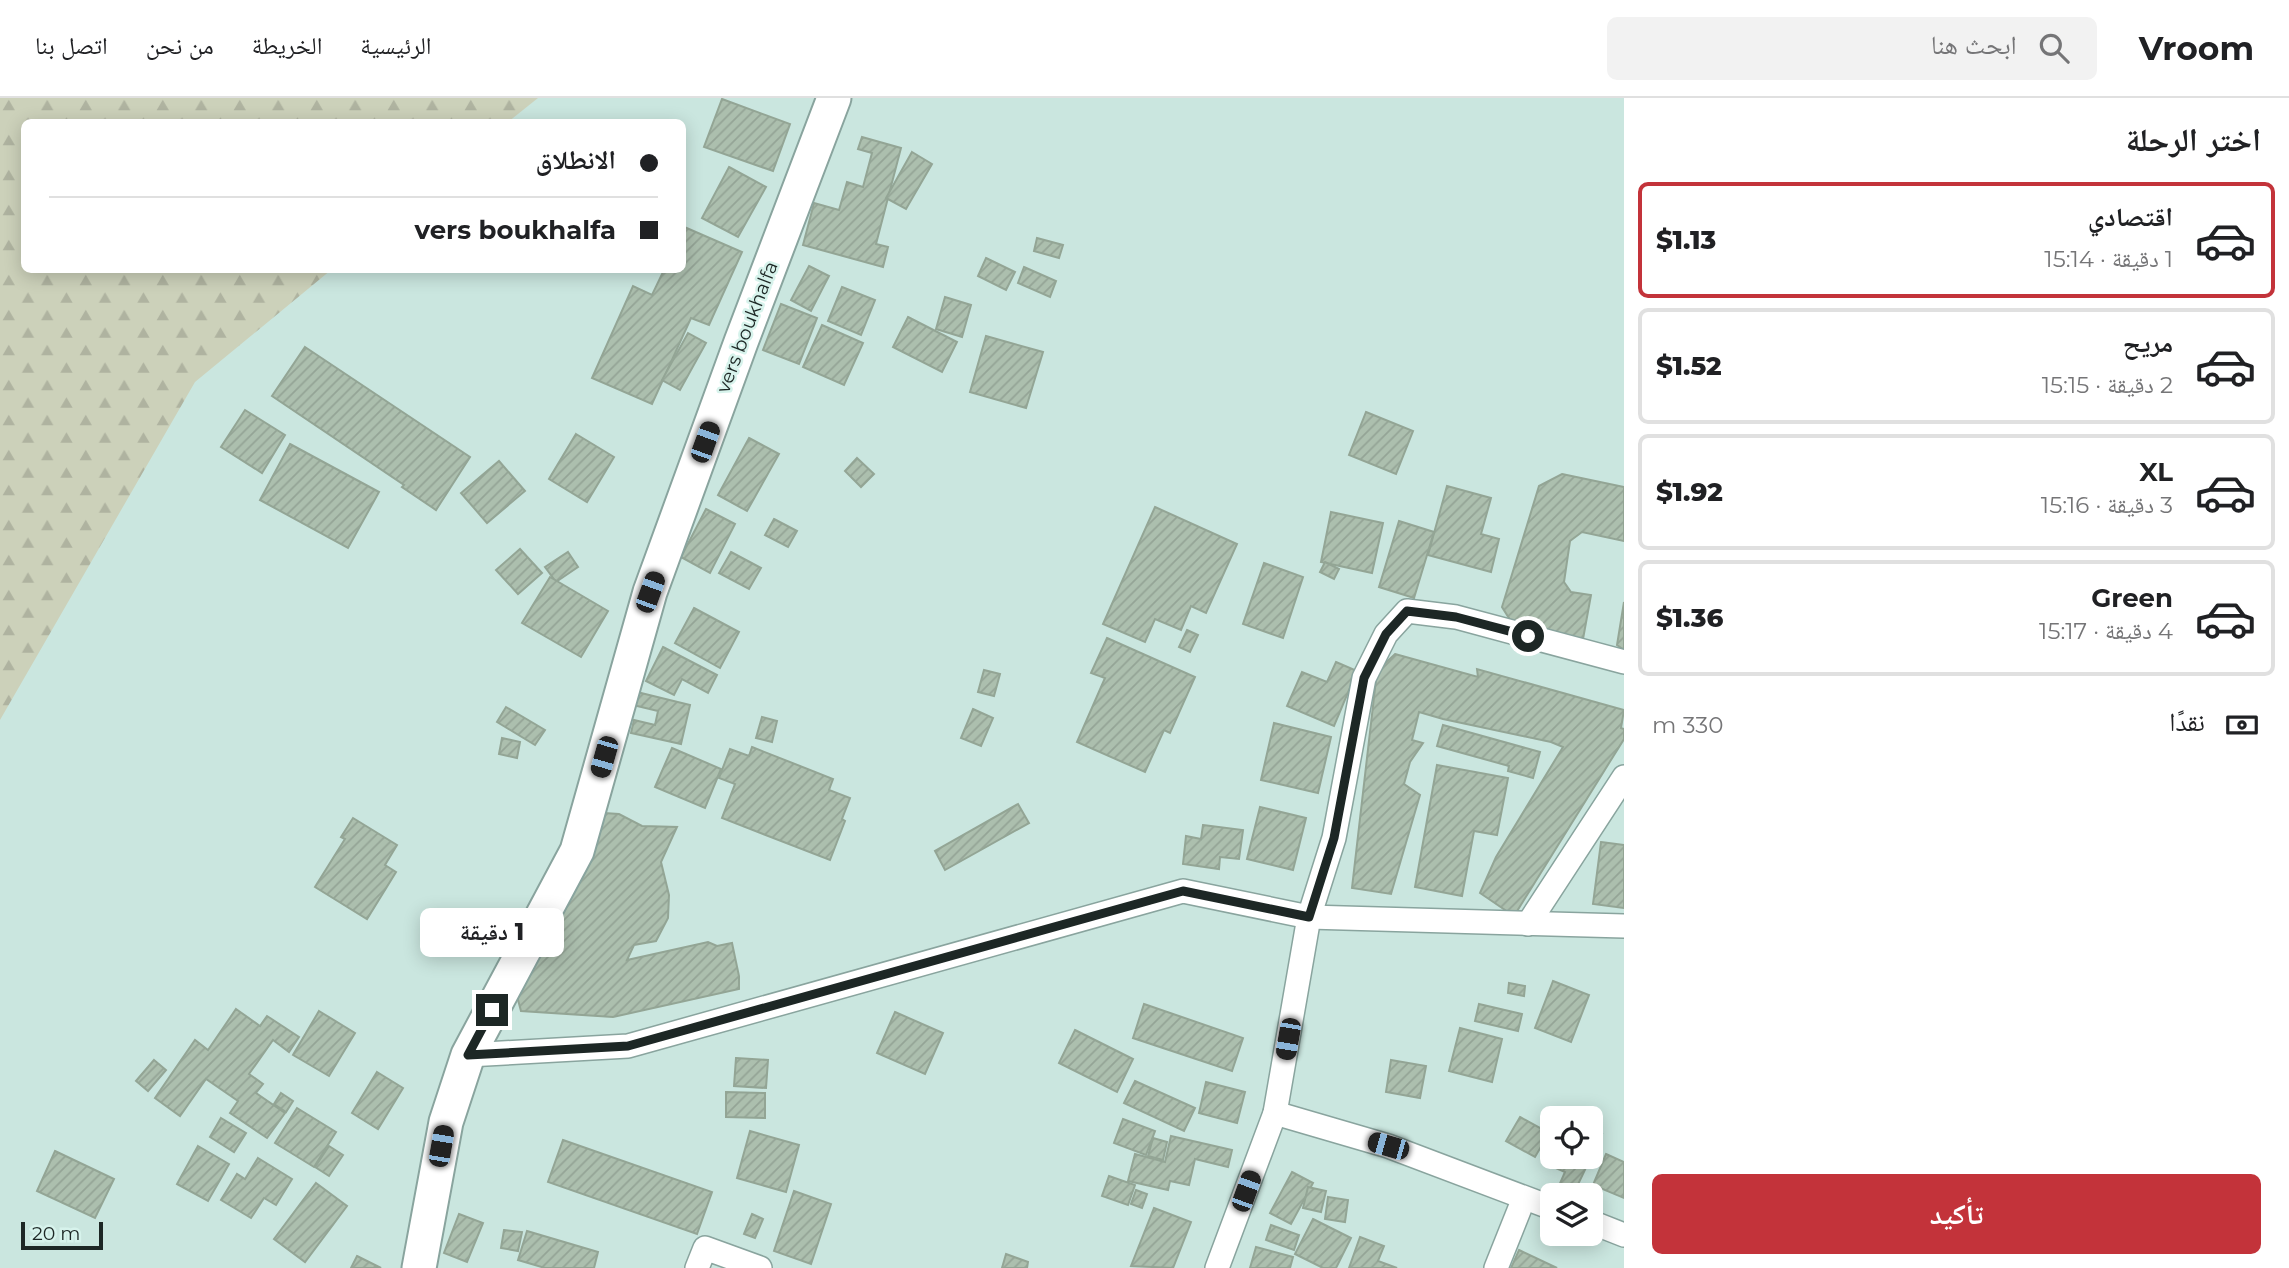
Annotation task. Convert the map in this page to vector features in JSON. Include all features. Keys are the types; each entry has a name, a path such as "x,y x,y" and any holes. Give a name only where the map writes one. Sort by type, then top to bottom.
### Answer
{"street":[{"name":"vers boukhalfa","path":"419,1268 446,1122 468,1055 578,850 650,592 834,98"},
{"path":"1217,1268 1275,1113 1309,917 1334,838 1364,678 1386,634 1407,611 1456,617 1624,662"},
{"path":"1528,923 1624,777"},
{"path":"468,1055 628,1046 1183,891 1309,917 1624,926"},
{"path":"1275,1113 1388,1146 1540,1204"},
{"path":"1496,1268 1524,1198"},
{"path":"1603,1227 1624,1235"},
{"path":"697,1268 705,1248 760,1268"}],"green space":[{"path":"0,98 538,98 512,119 21,119 21,273 327,273 195,382 0,720"}],"building":[{"path":"722,99 790,124 773,171 704,147"},
{"path":"862,137 901,148 876,244 888,247 883,267 803,245 814,203 839,210 847,182 863,187 872,153 858,149"},
{"path":"912,152 932,164 906,209 886,198"},
{"path":"729,167 766,187 738,237 702,218"},
{"path":"686,228 742,252 709,325 691,318 652,404 592,378 633,286 652,295 663,273 686,273"},
{"path":"1037,238 1063,245 1059,258 1034,251"},
{"path":"986,258 1015,272 1006,290 978,276"},
{"path":"809,266 829,276 811,311 791,300"},
{"path":"1024,267 1056,281 1050,297 1018,283"},
{"path":"842,287 875,300 861,335 828,321"},
{"path":"945,297 971,305 962,337 936,329"},
{"path":"781,304 817,318 799,364 763,350"},
{"path":"908,317 957,342 942,372 893,347"},
{"path":"822,325 863,343 844,385 803,367"},
{"path":"688,333 706,343 680,390 662,380"},
{"path":"986,336 1043,352 1026,408 970,392"},
{"path":"305,347 470,457 436,510 402,487 404,485 272,396"},
{"path":"245,410 285,435 262,473 221,447"},
{"path":"1366,412 1413,431 1396,474 1349,455"},
{"path":"576,434 614,457 587,502 549,479"},
{"path":"749,438 779,454 747,511 718,495"},
{"path":"290,444 379,492 348,548 260,500"},
{"path":"857,458 874,474 861,487 845,471"},
{"path":"499,461 525,491 487,523 461,493"},
{"path":"1562,474 1624,487 1624,541 1582,532 1570,541 1564,582 1571,592 1591,595 1583,639 1514,626 1502,607 1539,486"},
{"path":"1447,486 1491,498 1481,534 1499,539 1491,572 1428,555"},
{"path":"1155,507 1237,544 1206,613 1191,606 1181,630 1155,619 1145,642 1103,624"},
{"path":"706,509 735,524 710,573 681,557"},
{"path":"1331,512 1383,523 1372,573 1321,562"},
{"path":"774,519 797,531 788,547 765,535"},
{"path":"1399,521 1434,532 1414,598 1379,587"},
{"path":"520,549 542,573 518,594 496,570"},
{"path":"568,552 578,567 556,582 545,567"},
{"path":"731,552 761,568 749,589 719,573"},
{"path":"1325,562 1339,569 1334,579 1320,572"},
{"path":"1264,563 1303,577 1283,638 1243,624"},
{"path":"550,577 608,611 581,657 522,623"},
{"path":"1624,602 1624,650 1617,645"},
{"path":"694,608 739,632 720,668 675,643"},
{"path":"1187,630 1198,635 1190,652 1179,647"},
{"path":"1107,638 1195,677 1170,733 1164,730 1145,772 1077,742 1105,678 1091,673"},
{"path":"663,647 717,675 708,693 682,679 674,695 646,681"},
{"path":"1395,654 1478,677 1477,669 1624,710 1621,728 1624,729 1624,739 1514,916 1480,893 1496,857 1563,747 1419,712 1412,740 1423,743 1410,762 1404,784 1420,795 1391,894 1352,888 1376,680 1380,668"},
{"path":"1336,662 1357,671 1334,726 1287,706 1302,672 1327,682"},
{"path":"984,670 1000,674 994,696 978,692"},
{"path":"637,692 690,705 681,744 631,733 634,720 655,725 658,711 633,705"},
{"path":"506,707 545,730 535,745 497,722"},
{"path":"973,709 993,718 981,746 961,738"},
{"path":"762,717 777,721 772,742 756,738"},
{"path":"1274,723 1331,737 1318,793 1261,780"},
{"path":"1443,725 1540,752 1533,778 1508,771 1509,766 1437,746"},
{"path":"502,738 520,742 517,758 499,754"},
{"path":"752,747 833,779 829,790 850,798 842,819 845,821 830,860 722,818 735,784 719,778 730,749 749,756"},
{"path":"672,748 721,769 705,808 655,787"},
{"path":"1437,765 1508,778 1497,835 1474,831 1462,896 1415,887"},
{"path":"1018,804 1029,823 945,870 935,851"},
{"path":"1260,807 1306,818 1293,870 1247,859"},
{"path":"604,813 619,814 642,826 677,827 661,862 669,895 668,918 656,941 634,945 627,960 708,942 717,946 732,943 739,989 613,1017 521,1011 517,996"},
{"path":"353,818 397,845 385,865 396,872 367,919 315,887 345,839 341,837"},
{"path":"1203,825 1243,830 1239,859 1220,857 1219,869 1183,864 1186,836 1201,839"},
{"path":"1601,842 1624,845 1624,908 1593,904"},
{"path":"1553,981 1589,995 1571,1042 1535,1028"},
{"path":"1509,983 1525,986 1524,996 1508,993"},
{"path":"1144,1004 1243,1038 1232,1071 1133,1038"},
{"path":"1479,1004 1522,1014 1518,1031 1475,1021"},
{"path":"236,1009 260,1026 267,1016 299,1037 289,1052 273,1040 249,1074 263,1084 256,1093 285,1113 267,1138 230,1113 238,1101 206,1079 180,1116 155,1098 195,1040 208,1050"},
{"path":"319,1011 355,1033 329,1076 293,1055"},
{"path":"895,1012 943,1033 925,1074 877,1053"},
{"path":"1460,1028 1502,1039 1492,1082 1449,1071"},
{"path":"1075,1030 1133,1059 1117,1092 1059,1063"},
{"path":"736,1058 768,1060 766,1088 734,1086"},
{"path":"154,1060 166,1070 148,1091 136,1081"},
{"path":"1391,1060 1426,1066 1420,1098 1386,1092"},
{"path":"377,1072 403,1088 378,1129 352,1113"},
{"path":"1135,1081 1195,1108 1184,1131 1124,1103"},
{"path":"1206,1082 1245,1092 1237,1123 1199,1113"},
{"path":"726,1092 765,1093 765,1118 726,1117"},
{"path":"281,1093 293,1101 286,1112 274,1104"},
{"path":"297,1108 336,1132 314,1167 275,1143"},
{"path":"1520,1117 1540,1128 1540,1148 1535,1157 1506,1141"},
{"path":"221,1118 246,1133 234,1152 210,1137"},
{"path":"1123,1119 1155,1131 1146,1155 1114,1143"},
{"path":"750,1131 799,1145 786,1192 737,1178"},
{"path":"1171,1136 1232,1150 1228,1167 1195,1159 1189,1185 1170,1181 1168,1190 1128,1181 1135,1154 1165,1162"},
{"path":"1153,1138 1167,1142 1163,1160 1148,1156"},
{"path":"563,1140 712,1192 697,1234 548,1182"},
{"path":"198,1146 229,1164 208,1201 177,1184"},
{"path":"329,1146 343,1155 329,1176 315,1167"},
{"path":"55,1151 114,1179 95,1218 37,1191"},
{"path":"1606,1154 1624,1162 1624,1198 1603,1189 1603,1183 1594,1183 1600,1169 1603,1169"},
{"path":"258,1158 292,1179 276,1205 264,1198 251,1218 221,1200 237,1174 245,1179"},
{"path":"1558,1169 1585,1169 1579,1183 1560,1183 1565,1172"},
{"path":"1292,1172 1313,1183 1291,1224 1270,1213"},
{"path":"1109,1176 1135,1185 1128,1205 1102,1196"},
{"path":"316,1183 347,1206 305,1262 274,1239"},
{"path":"1308,1187 1326,1191 1321,1212 1303,1208"},
{"path":"1136,1190 1147,1194 1142,1208 1131,1204"},
{"path":"794,1191 831,1204 811,1264 774,1251"},
{"path":"1328,1197 1348,1200 1345,1222 1325,1219"},
{"path":"1154,1208 1191,1222 1173,1268 1131,1266"},
{"path":"459,1214 483,1223 467,1262 444,1253"},
{"path":"752,1214 763,1219 755,1238 744,1234"},
{"path":"1313,1219 1351,1238 1336,1268 1323,1268 1295,1254"},
{"path":"1271,1225 1299,1235 1294,1250 1266,1240"},
{"path":"504,1230 522,1232 518,1251 501,1248"},
{"path":"527,1231 598,1252 594,1268 545,1268 518,1260"},
{"path":"1360,1237 1384,1246 1378,1261 1397,1268 1349,1268"},
{"path":"1256,1247 1293,1257 1290,1268 1250,1268"},
{"path":"1519,1250 1557,1268 1511,1268"},
{"path":"1006,1254 1028,1262 1027,1268 1002,1268"},
{"path":"357,1256 381,1268 351,1268"}],"route":[{"path":"492,1010 468,1055 628,1046 1183,891 1309,917 1334,838 1364,678 1386,634 1407,611 1456,617 1528,636"}]}
